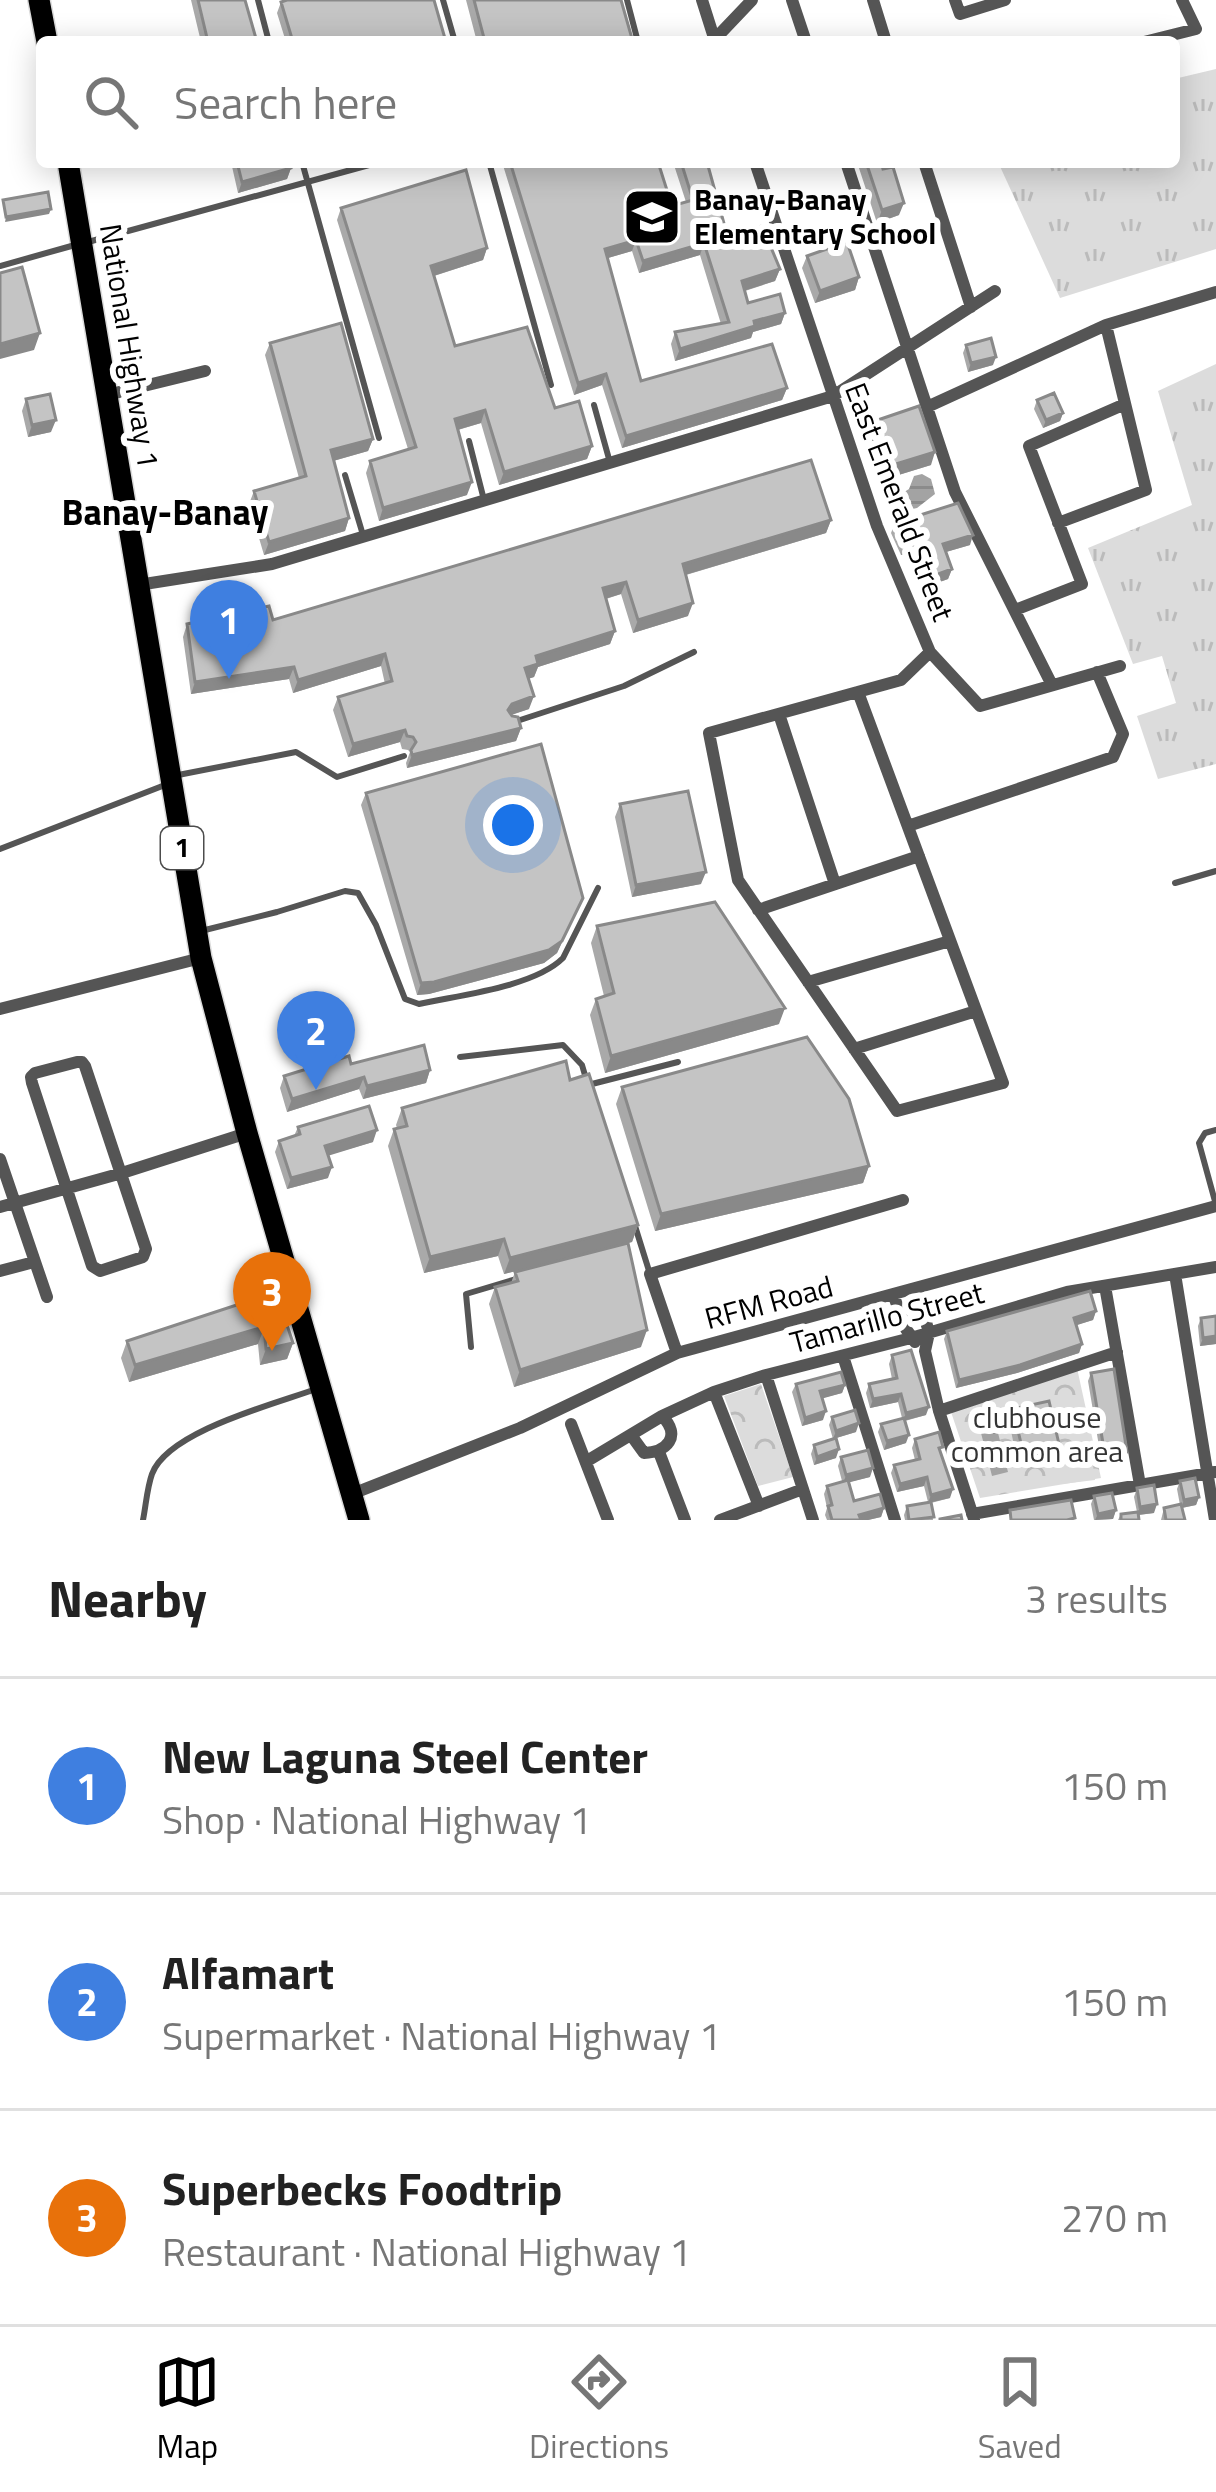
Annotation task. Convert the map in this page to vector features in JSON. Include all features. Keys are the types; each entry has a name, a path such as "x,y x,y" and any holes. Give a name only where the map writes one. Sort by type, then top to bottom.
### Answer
{"highway":[{"path":"39,0 46,36"},
{"name":"National Highway 1","path":"69,168 201,958 359,1520"}],"street":[{"path":"702,0 714,36"},
{"path":"719,36 752,0"},
{"path":"792,0 804,36"},
{"path":"873,0 884,36"},
{"path":"955,0 960,14 1006,0"},
{"path":"1168,36 1196,29 1182,0"},
{"name":"East Emerald Street","path":"757,168 877,526 930,652 980,706 1120,666"},
{"path":"848,168 956,491 1052,685"},
{"path":"927,168 971,307"},
{"path":"137,586 272,564 833,396 995,291"},
{"path":"927,407 1106,326 1216,292"},
{"path":"1058,523 1146,490 1106,326"},
{"path":"107,395 205,371"},
{"path":"1015,610 1082,584 1029,446 1125,404"},
{"path":"858,692 1003,1083 897,1111 738,880 709,733 901,680 930,652"},
{"path":"908,826 1113,757 1123,734 1097,672"},
{"path":"779,714 835,884"},
{"path":"758,910 919,856"},
{"path":"808,982 950,941"},
{"path":"0,1009 201,958"},
{"path":"854,1049 976,1011"},
{"path":"82,1062 122,1173 146,1253 100,1271 92,1266 31,1077 35,1073 82,1062"},
{"path":"7,1205 247,1133"},
{"path":"0,1159 7,1205 47,1297"},
{"path":"676,1353 650,1274 904,1200"},
{"name":"RFM Road","path":"352,1495 520,1428 676,1353 1216,1205"},
{"path":"0,1271 34,1262"},
{"name":"Tamarillo Street","path":"587,1461 662,1416 766,1375 1067,1292 1216,1267"},
{"path":"1175,1274 1212,1472 1216,1520"},
{"path":"1105,1286 1139,1485"},
{"path":"917,1288 929,1333 925,1351 939,1411 973,1517 1212,1472"},
{"path":"893,1294 911,1338 925,1351"},
{"path":"939,1411 1117,1352"},
{"path":"843,1356 895,1520"},
{"path":"766,1375 813,1520"},
{"path":"714,1392 759,1506"},
{"path":"631,1436 644,1453 667,1447 671,1437 662,1416"},
{"path":"571,1424 608,1520"},
{"path":"658,1452 685,1520"},
{"path":"720,1520 803,1490"}],"lane":[{"path":"258,0 267,36"},
{"path":"443,0 453,36"},
{"path":"627,0 636,36"},
{"path":"304,168 379,438"},
{"path":"0,266 358,168"},
{"path":"491,168 551,385"},
{"path":"594,405 610,463"},
{"path":"469,441 484,500"},
{"path":"345,475 363,537"},
{"path":"511,723 624,686 694,652"},
{"path":"0,849 170,780 296,752 337,777 404,756"},
{"path":"1174,883 1216,871"},
{"path":"196,932 345,891 358,893 404,999 419,1004 517,982 555,966 598,888"},
{"path":"460,1057 563,1045 582,1065 588,1085 678,1062"},
{"path":"1216,1130 1204,1133 1199,1143 1216,1205"},
{"path":"628,1207 650,1274"},
{"path":"470,1348 466,1294 517,1279"},
{"path":"143,1520 153,1470 175,1445 322,1387"}],"green space":[{"path":"1216,69 1216,249 1060,298 1001,168 1180,168 1180,78"},
{"path":"1216,364 1216,764 1158,779 1137,716 1176,703 1162,656 1133,664 1088,548 1192,505 1158,391"},
{"name":"clubhouse common area","path":"1077,1368 1101,1478 980,1498 950,1409"},
{"path":"761,1384 793,1477 758,1486 724,1396"},
{"path":"1091,1449 1095,1480 1062,1484 1058,1454"}],"shaded area":[{"path":"914,476 931,479 935,494 908,510 900,503 901,494"},
{"path":"997,1429 1008,1472 992,1476 981,1433"}],"building":[{"path":"198,0 245,0 255,36 207,36"},
{"path":"434,0 444,36 291,36 281,2"},
{"path":"474,0 621,0 631,36 483,36"},
{"path":"238,168 291,168 242,182"},
{"path":"512,168 660,168 672,206 693,200 683,168 709,168 728,238 762,226 780,269 742,281 748,303 780,294 785,313 680,349 675,332 729,322 704,243 643,261 636,240 605,249 641,381 772,344 787,388 626,436 606,374 578,383"},
{"path":"868,168 893,168 904,203 882,210"},
{"path":"466,170 487,248 431,266 455,346 527,327 555,408 579,401 592,446 504,472 485,410 455,419 472,482 383,508 370,461 416,447 341,208"},
{"path":"48,192 51,209 6,217 3,200"},
{"path":"847,242 859,277 820,291 807,256"},
{"path":"22,267 40,333 0,344 0,273"},
{"path":"341,323 373,439 331,450 349,518 269,542 254,491 306,476 270,343"},
{"path":"991,338 996,357 971,363 966,345"},
{"path":"1054,393 1063,413 1046,420 1037,400"},
{"path":"50,394 56,420 32,425 26,399"},
{"path":"919,406 935,452 883,468 866,424"},
{"path":"811,460 831,520 683,564 693,603 638,620 626,582 603,588 615,631 536,656 538,664 525,668 534,696 508,710 518,717 521,728 412,755 416,742 405,730 353,744 338,697 392,681 385,654 298,680 294,667 195,682 187,624 269,606 273,620"},
{"path":"958,503 973,535 943,544 952,569 930,577 914,541 905,545 895,523"},
{"path":"541,744 583,898 562,941 549,950 421,983 366,793"},
{"path":"688,791 706,872 636,885 620,804"},
{"path":"715,902 785,1008 611,1056 596,999 614,993 597,926"},
{"path":"807,1037 849,1099 869,1166 661,1214 622,1087"},
{"path":"424,1045 430,1070 367,1086 364,1077 292,1099 284,1076 349,1056 351,1064"},
{"path":"566,1061 570,1080 589,1074 638,1225 510,1258 504,1239 430,1257 394,1129 407,1126 402,1108"},
{"path":"369,1106 377,1130 325,1146 332,1167 291,1178 279,1141 300,1134 298,1127"},
{"path":"628,1243 647,1330 520,1370 495,1287 518,1281 515,1272"},
{"path":"1090,1291 1096,1311 1074,1318 1082,1344 959,1380 947,1331"},
{"path":"261,1297 270,1325 135,1365 127,1341"},
{"path":"1216,1316 1216,1336 1203,1338 1201,1318"},
{"path":"287,1325 293,1343 266,1349 264,1328"},
{"path":"911,1350 929,1407 906,1413 901,1394 873,1399 869,1384 897,1378 892,1355"},
{"path":"1114,1369 1127,1452 1105,1455 1091,1373"},
{"path":"841,1372 845,1385 820,1391 826,1411 805,1418 796,1384"},
{"path":"1049,1401 1059,1444 1023,1452 1013,1409"},
{"path":"855,1410 859,1423 836,1431 832,1417"},
{"path":"904,1418 909,1435 887,1441 881,1424"},
{"path":"939,1432 943,1447 939,1448 953,1489 931,1495 927,1477 900,1484 894,1465 920,1459 915,1439"},
{"path":"836,1438 839,1449 817,1457 814,1445"},
{"path":"868,1450 873,1468 846,1475 841,1457"},
{"path":"1195,1478 1199,1497 1184,1500 1180,1481"},
{"path":"848,1480 854,1501 880,1494 884,1508 859,1515 861,1520 832,1520 827,1486"},
{"path":"1154,1485 1157,1504 1140,1507 1137,1488"},
{"path":"1112,1493 1116,1510 1098,1514 1094,1496"},
{"path":"1071,1500 1075,1518 1011,1520 1010,1510"},
{"path":"931,1502 934,1517 909,1520 907,1506"},
{"path":"1181,1504 1185,1520 1166,1520 1164,1508"},
{"path":"1138,1512 1139,1520 1121,1520 1121,1514"}],"place":[{"name":"Banay-Banay Elementary School","path":"652,217"},
{"name":"New Laguna Steel Center","path":"229,679"},
{"name":"Alfamart","path":"316,1090"},
{"name":"Superbecks Foodtrip","path":"272,1351"}],"district":[{"name":"Banay-Banay","path":"165,512"}]}
